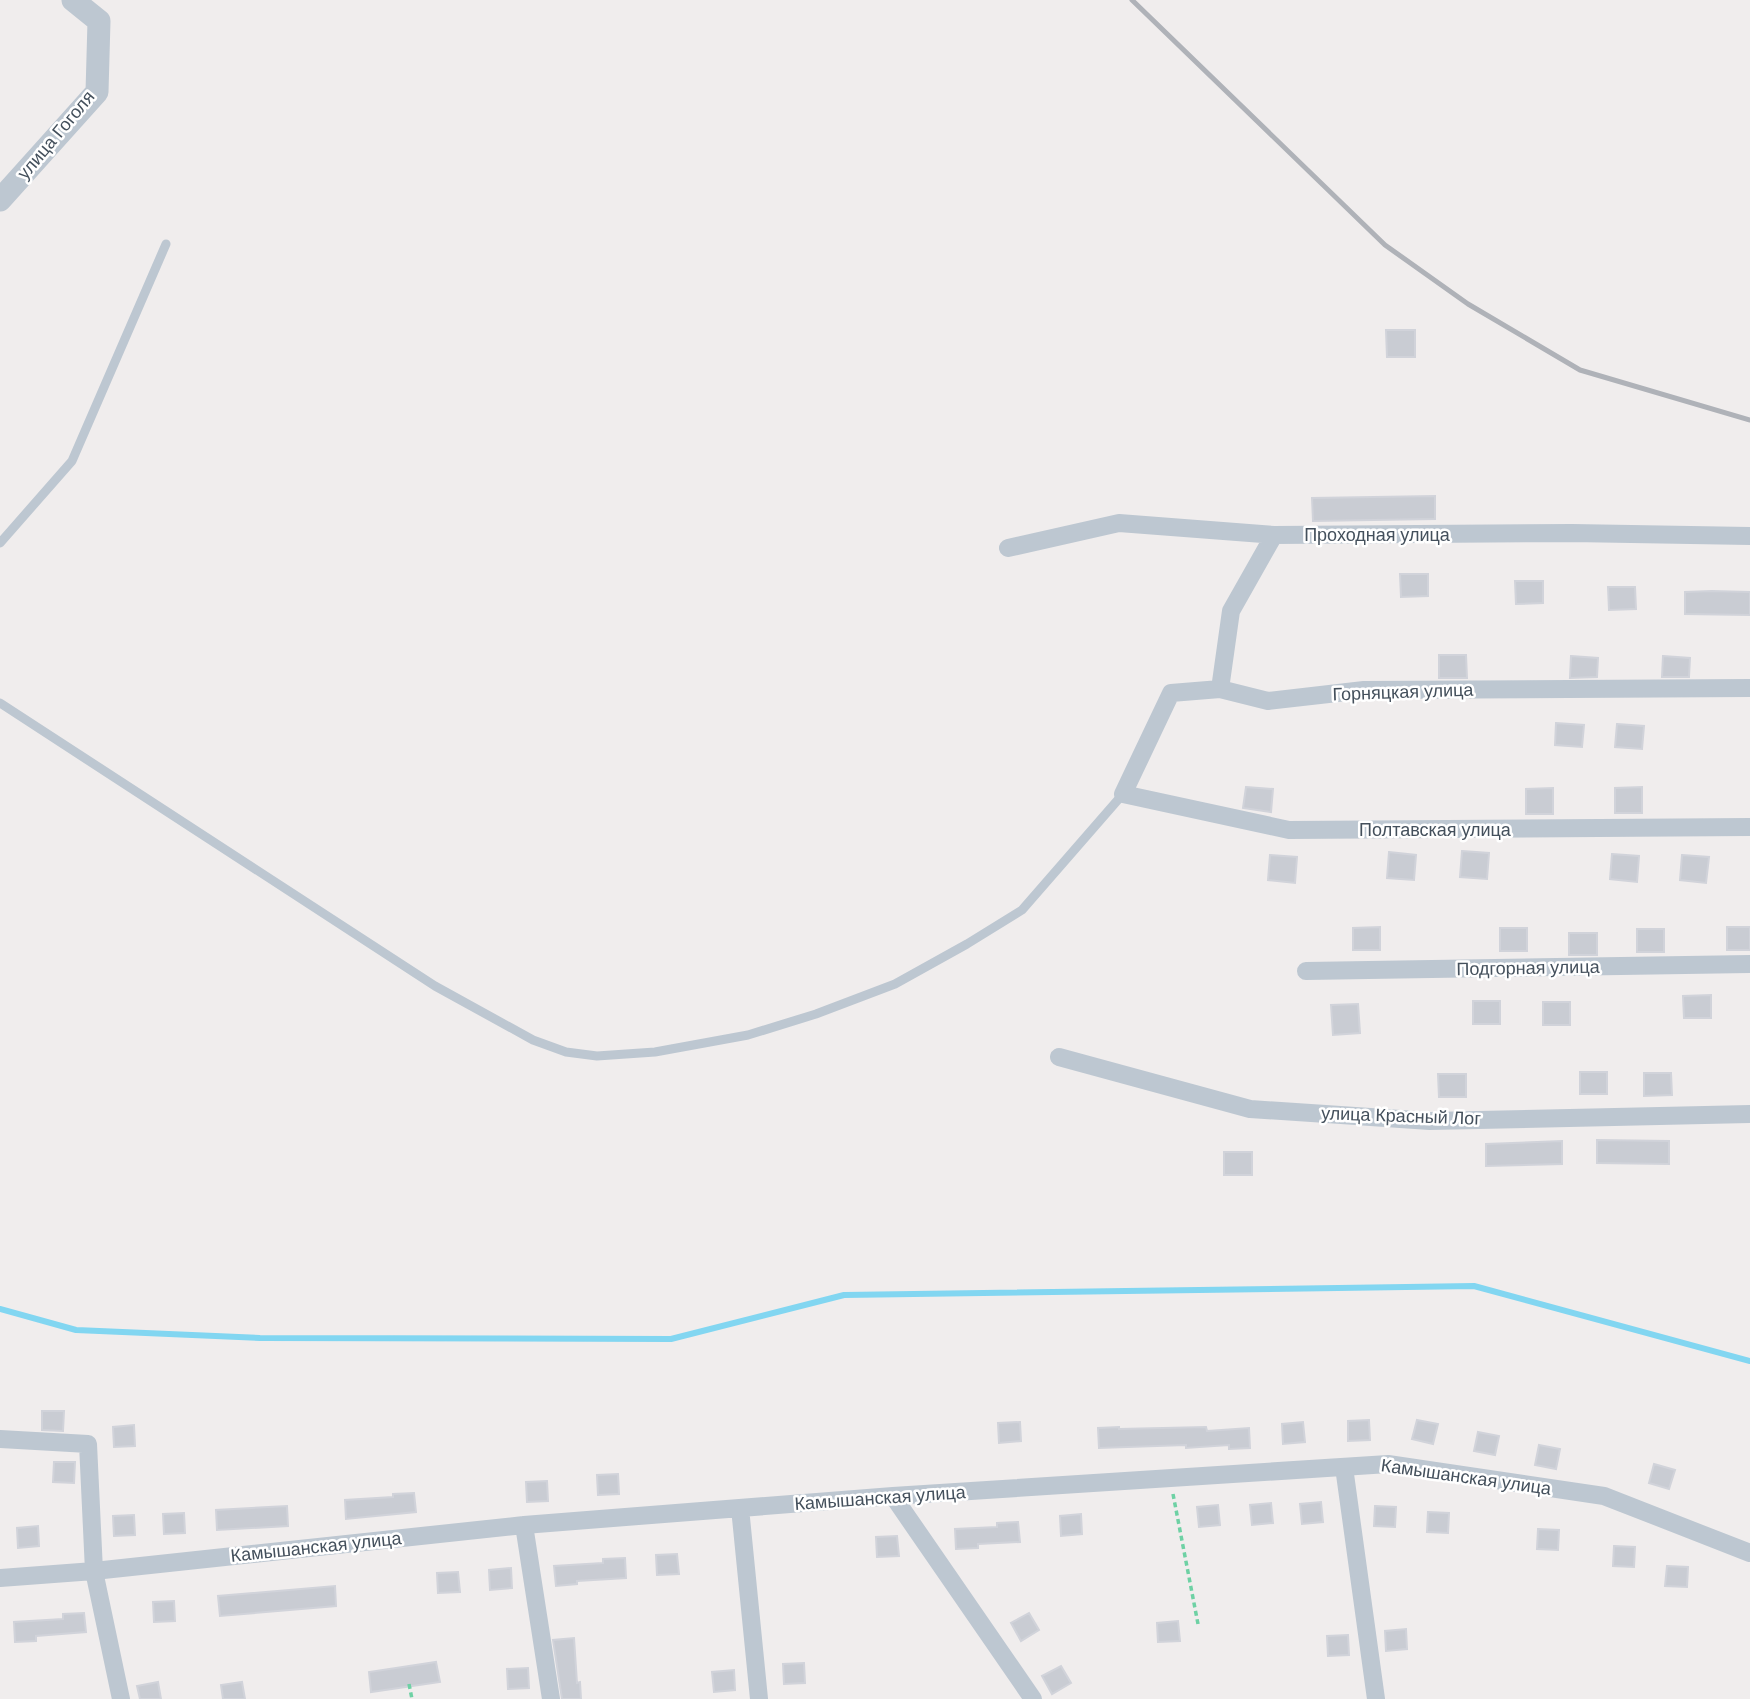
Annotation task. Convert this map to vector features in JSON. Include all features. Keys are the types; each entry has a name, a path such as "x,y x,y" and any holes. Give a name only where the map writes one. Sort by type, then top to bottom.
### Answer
{"street":[{"name":"улица Гоголя","path":"0,200 97,92 99,21 72,0"},
{"name":"Проходная улица","path":"1008,548 1119,523 1274,535 1572,533 1750,536"},
{"path":"1220,689 1231,611 1274,535"},
{"name":"Горняцкая улица","path":"1124,794 1171,693 1220,689 1268,701 1364,690 1750,688"},
{"name":"Полтавская улица","path":"1124,794 1289,830 1750,828"},
{"name":"Подгорная улица","path":"1306,971 1750,964"},
{"name":"улица Красный Лог","path":"1059,1057 1250,1110 1430,1121 1750,1114"},
{"path":"0,1440 88,1444 94,1571 121,1699"},
{"name":"Камышанская улица","path":"0,1577 94,1571 524,1525 893,1496 1388,1464 1604,1496 1750,1553"},
{"path":"1344,1467 1376,1699"},
{"path":"893,1496 1033,1699"},
{"path":"740,1508 759,1699"},
{"path":"524,1525 551,1699"}],"lane":[{"path":"0,543 72,461 166,244"},
{"path":"0,703 435,986 533,1040 566,1052 597,1056 655,1052 748,1035 816,1014 895,984 1022,910 1124,794"}],"path":[{"path":"1170,1478 1198,1624"},
{"path":"410,1684 412,1699"}],"building":[{"path":"1386,330 1415,330 1415,357 1387,357"},
{"path":"1435,496 1435,519 1313,521 1312,498"},
{"path":"1400,574 1428,574 1428,596 1401,597"},
{"path":"1515,581 1543,581 1543,603 1516,604"},
{"path":"1608,587 1635,587 1636,609 1609,610"},
{"path":"1685,592 1750,592 1750,615 1685,614"},
{"path":"1439,655 1466,655 1467,678 1439,678"},
{"path":"1571,656 1598,658 1597,677 1570,678"},
{"path":"1663,656 1690,658 1689,677 1662,677"},
{"path":"1556,723 1584,725 1582,747 1555,745"},
{"path":"1617,724 1644,726 1642,749 1615,747"},
{"path":"1246,787 1273,789 1271,812 1243,808"},
{"path":"1642,787 1642,813 1615,813 1615,788"},
{"path":"1553,788 1553,814 1526,814 1526,789"},
{"path":"1462,851 1489,853 1487,879 1460,877"},
{"path":"1389,852 1416,855 1414,880 1387,878"},
{"path":"1612,854 1639,856 1637,882 1610,879"},
{"path":"1270,855 1297,857 1295,883 1268,880"},
{"path":"1682,855 1709,857 1706,883 1680,880"},
{"path":"1380,927 1380,950 1353,950 1353,928"},
{"path":"1727,927 1750,927 1750,950 1727,950"},
{"path":"1500,928 1527,928 1527,951 1500,951"},
{"path":"1637,929 1664,929 1664,952 1637,952"},
{"path":"1569,933 1597,933 1597,955 1569,955"},
{"path":"1711,995 1711,1018 1684,1018 1683,996"},
{"path":"1473,1001 1500,1001 1500,1024 1473,1024"},
{"path":"1543,1002 1570,1002 1570,1025 1543,1025"},
{"path":"1358,1004 1360,1033 1333,1035 1331,1005"},
{"path":"1580,1072 1607,1072 1607,1094 1580,1094"},
{"path":"1644,1073 1671,1073 1672,1095 1644,1096"},
{"path":"1438,1074 1466,1074 1466,1097 1439,1097"},
{"path":"1597,1140 1669,1141 1669,1164 1597,1163"},
{"path":"1562,1141 1562,1164 1486,1166 1486,1144"},
{"path":"1224,1152 1252,1152 1252,1175 1224,1175"},
{"path":"42,1411 64,1411 63,1431 42,1430"},
{"path":"1369,1420 1370,1440 1348,1441 1348,1421"},
{"path":"1417,1420 1438,1424 1433,1444 1412,1439"},
{"path":"1020,1422 1021,1441 999,1443 998,1423"},
{"path":"1303,1422 1305,1442 1283,1444 1282,1424"},
{"path":"134,1425 135,1446 114,1447 113,1427"},
{"path":"1206,1427 1207,1431 1249,1428 1250,1448 1229,1449 1229,1445 1186,1448 1186,1445 1099,1448 1098,1428"},
{"path":"1478,1432 1499,1436 1495,1455 1474,1451"},
{"path":"1539,1445 1560,1449 1556,1469 1535,1465"},
{"path":"54,1462 75,1462 74,1483 53,1482"},
{"path":"1654,1464 1675,1470 1669,1489 1649,1483"},
{"path":"618,1474 619,1494 598,1495 597,1475"},
{"path":"547,1481 548,1501 527,1502 526,1482"},
{"path":"414,1493 416,1512 346,1519 345,1500"},
{"path":"1321,1502 1323,1522 1302,1524 1300,1504"},
{"path":"1271,1503 1273,1523 1252,1525 1250,1505"},
{"path":"1218,1505 1220,1525 1199,1527 1197,1507"},
{"path":"287,1506 288,1526 217,1530 216,1510"},
{"path":"1375,1506 1396,1507 1395,1527 1374,1526"},
{"path":"1428,1512 1449,1513 1448,1533 1427,1532"},
{"path":"184,1513 185,1533 164,1534 163,1514"},
{"path":"1081,1514 1082,1534 1061,1536 1060,1516"},
{"path":"134,1515 135,1535 114,1536 113,1516"},
{"path":"1018,1522 1020,1542 978,1544 978,1548 956,1549 955,1529 997,1527 997,1523"},
{"path":"38,1526 39,1546 18,1548 17,1528"},
{"path":"1538,1529 1559,1530 1558,1550 1537,1549"},
{"path":"897,1536 899,1556 877,1557 876,1537"},
{"path":"1614,1546 1635,1547 1634,1567 1613,1566"},
{"path":"677,1554 679,1574 657,1575 656,1555"},
{"path":"625,1558 626,1578 577,1581 577,1584 556,1586 554,1566 603,1563 603,1559"},
{"path":"1667,1566 1688,1567 1687,1587 1665,1586"},
{"path":"511,1568 512,1588 490,1590 489,1570"},
{"path":"458,1572 460,1592 438,1593 437,1573"},
{"path":"335,1586 336,1606 220,1616 218,1596"},
{"path":"174,1601 175,1621 154,1622 153,1602"},
{"path":"84,1613 86,1632 36,1636 36,1641 15,1642 14,1622 63,1619 63,1614"},
{"path":"1029,1613 1039,1630 1021,1641 1011,1623"},
{"path":"1178,1621 1180,1641 1158,1642 1157,1623"},
{"path":"1406,1629 1407,1649 1386,1651 1385,1631"},
{"path":"1348,1635 1349,1655 1328,1656 1327,1636"},
{"path":"574,1638 577,1683 580,1682 581,1699 562,1699 553,1640"},
{"path":"436,1662 440,1682 371,1692 369,1672"},
{"path":"804,1663 805,1683 784,1684 783,1664"},
{"path":"1061,1666 1071,1683 1052,1694 1042,1676"},
{"path":"528,1668 529,1688 508,1689 507,1669"},
{"path":"734,1670 735,1690 714,1692 712,1672"},
{"path":"158,1682 161,1699 140,1699 137,1686"},
{"path":"242,1682 245,1699 223,1699 221,1685"}],"waterway":[{"path":"0,1309 76,1330 260,1338 671,1339 844,1295 1474,1286 1750,1361"}],"railway":[{"path":"1132,0 1385,245 1468,304 1580,370 1750,420"}]}
